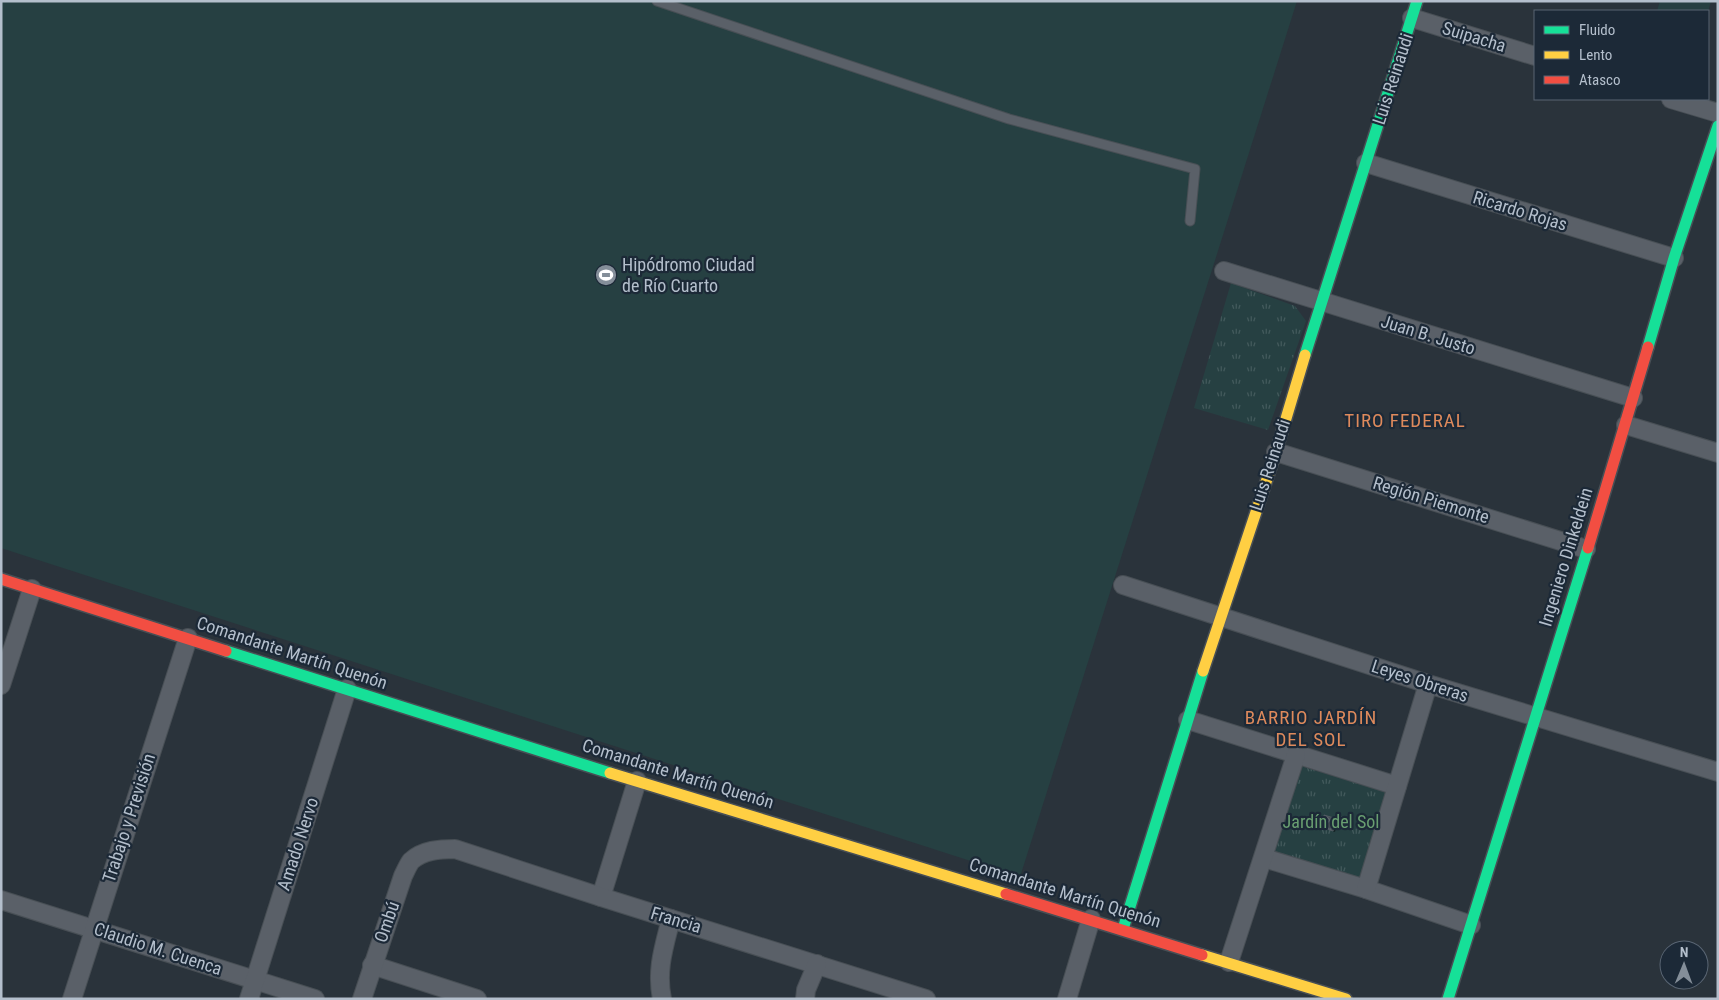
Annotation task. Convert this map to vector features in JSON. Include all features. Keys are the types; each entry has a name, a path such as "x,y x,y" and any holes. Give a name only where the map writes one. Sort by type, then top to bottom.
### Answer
{"street":[{"name":"Suipacha","path":"1415,9 1534,56"},
{"name":"Luis Reinaudi","path":"1123,929 1220,616 1276,452 1321,302 1415,9"},
{"path":"1674,100 1718,113"},
{"name":"Ingeniero Dinkeldein","path":"1448,999 1626,425 1674,258 1718,126"},
{"name":"Ricardo Rojas","path":"1366,163 1674,258"},
{"name":"Juan B. Justo","path":"1224,271 1633,398"},
{"path":"1626,425 1718,454"},
{"name":"Región Piemonte","path":"1276,452 1586,549"},
{"name":"Comandante Martín Quenón","path":"1,579 637,780 1346,999"},
{"name":"Leyes Obreras","path":"1122,585 1428,684 1718,772"},
{"path":"1,685 32,589"},
{"name":"Trabajo y Previsión","path":"72,999 188,638"},
{"path":"1366,889 1428,684"},
{"name":"Amado Nervo","path":"249,999 347,689"},
{"path":"1188,720 1397,786"},
{"path":"1230,962 1296,755"},
{"path":"601,897 637,780"},
{"name":"Francia","path":"425,853 455,849 926,999"},
{"name":"Ombú","path":"362,999 403,876 411,862 425,853"},
{"path":"1264,858 1366,889 1471,925"},
{"name":"Claudio M. Cuenca","path":"1,900 315,999"},
{"path":"662,999 659,983 660,965 670,919"},
{"path":"1067,999 1091,919"},
{"path":"805,999 806,990 816,964"},
{"path":"372,966 477,999"}],"lane":[{"path":"658,1 1009,119 1195,169 1190,221"}],"green space":[{"name":"Hipódromo Ciudad de Río Cuarto","path":"1,1 1297,1 1020,877 1,548"},
{"path":"1660,1 1711,1 1709,10 1657,10"},
{"path":"1231,283 1295,306 1306,321 1268,430 1194,408"},
{"name":"Jardín del Sol","path":"1301,766 1388,793 1361,879 1274,852"}],"building":[{"path":"1324,815 1337,819 1333,831 1320,827"}],"traffic: fast":[{"path":"1305,355 1417,1"},
{"path":"1648,347 1674,258 1718,126"},
{"path":"1448,999 1588,548"},
{"path":"226,651 610,773"},
{"path":"1123,929 1203,671"}],"traffic: slow":[{"path":"1203,671 1276,452 1305,355"},
{"path":"610,773 1006,894"},
{"path":"1202,955 1346,999"}],"traffic: jam":[{"path":"1588,548 1648,347"},
{"path":"1,579 226,651"},
{"path":"1006,894 1202,955"}],"place":[{"name":"Hipódromo Ciudad de Río Cuarto","path":"606,275"}],"district":[{"name":"TIRO FEDERAL","path":"1405,420"},
{"name":"BARRIO JARDÍN DEL SOL","path":"1311,728"}]}
